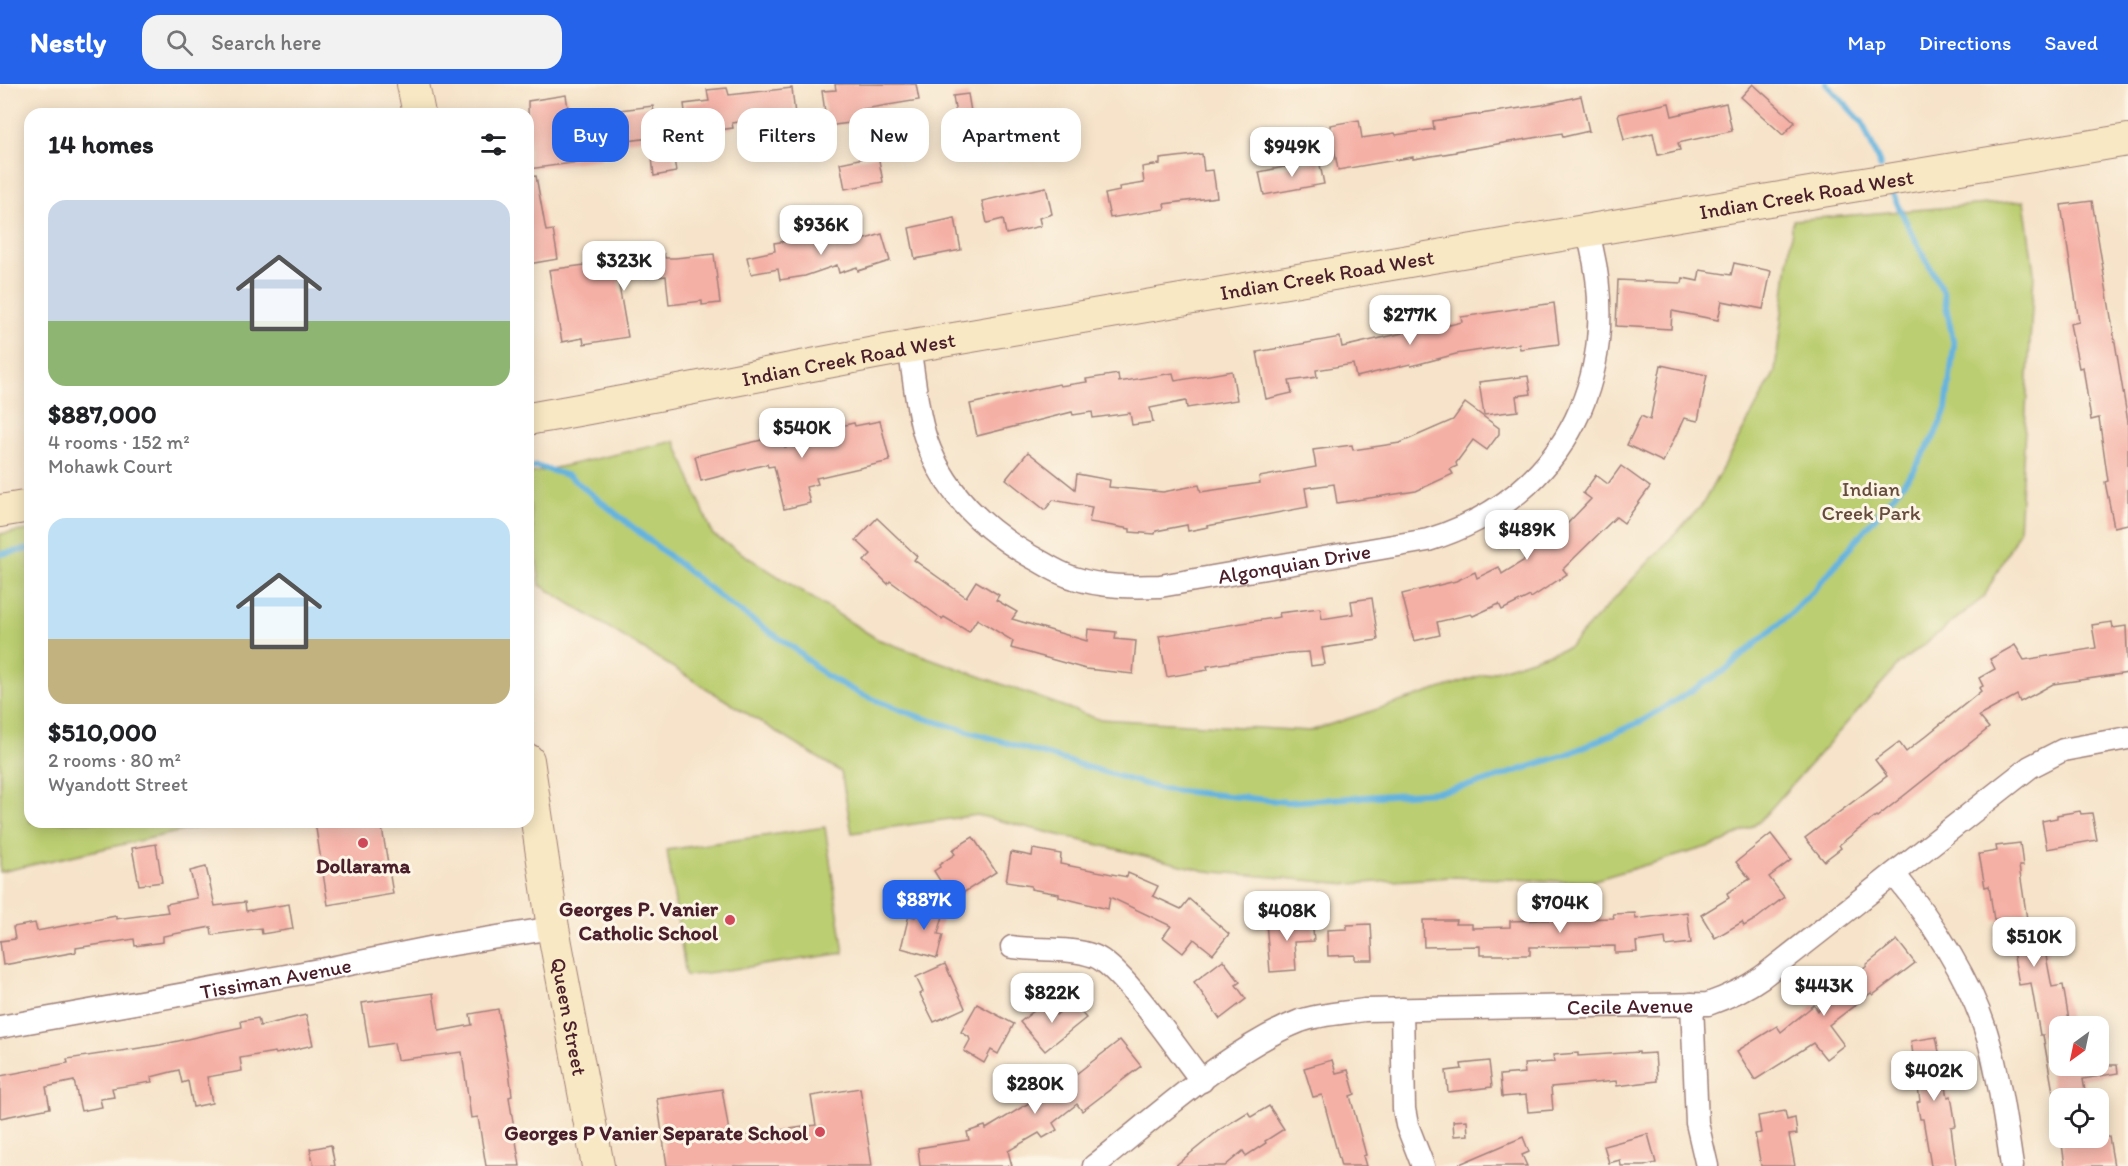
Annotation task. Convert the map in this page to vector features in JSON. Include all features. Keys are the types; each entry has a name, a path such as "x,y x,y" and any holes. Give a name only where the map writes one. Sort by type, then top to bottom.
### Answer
{"street":[{"name":"Indian Creek Road West","path":"534,418 909,347 1587,230 2128,140"},
{"name":"Algonquian Drive","path":"909,347 924,433 947,481 971,511 997,536 1020,551 1073,578 1099,584 1130,587 1160,586 1428,540 1453,533 1516,495 1531,482 1552,456 1577,417 1595,364 1600,328 1599,288 1594,254 1587,230"},
{"path":"0,511 24,507"},
{"name":"Cecile Avenue","path":"1095,1166 1202,1081 1252,1045 1303,1020 1364,1010 1708,1004 1725,998 1744,989 2030,767 2063,750 2128,738"},
{"name":"Queen Street","path":"534,799 554,928 598,1166"},
{"path":"1894,874 1923,911 1956,962 1981,1018 1991,1048 2012,1166"},
{"name":"Tissiman Avenue","path":"0,1027 435,947 554,928"},
{"path":"1012,947 1083,953 1107,962 1131,989 1202,1081"},
{"path":"1692,1004 1696,1123 1707,1166"},
{"path":"1402,1009 1404,1109 1407,1125 1423,1166"}],"green space":[{"name":"Indian Creek Park","path":"2024,201 2034,273 2019,531 1984,597 1899,664 1759,822 1724,842 1588,882 1451,877 1348,884 1206,871 977,815 852,833 841,772 540,585 534,538 534,473 675,441 713,535 877,639 1098,719 1310,731 1569,647 1702,505 1775,372 1793,220"},
{"path":"24,531 24,828 195,828 0,872 0,534"},
{"path":"825,827 844,953 686,976 667,850"}],"building":[{"path":"835,84 916,84 919,100 869,108 849,108 849,123 837,125 837,108 824,108 822,91 836,90"},
{"path":"1753,84 1795,122 1783,135 1741,97"},
{"path":"727,88 729,95 792,88 794,108 737,108 737,122 732,123 733,128 725,129 725,108 685,108 684,104 709,101 707,90"},
{"path":"968,94 970,108 955,108 953,96"},
{"path":"566,95 568,108 552,108 552,162 579,162 534,168 534,108 528,108 528,101"},
{"path":"1581,96 1589,131 1563,137 1562,133 1338,170 1330,125 1359,120 1362,138 1395,133 1396,135 1434,129 1433,121 1542,105"},
{"path":"1669,103 1672,116 1726,103 1732,131 1678,143 1680,150 1658,155 1653,133 1624,140 1618,114"},
{"path":"653,106 653,108 641,108 641,139 629,141 629,109"},
{"path":"1202,154 1204,171 1213,170 1217,197 1164,204 1165,209 1110,218 1105,194 1120,191 1119,187 1144,183 1142,167 1160,164 1160,159"},
{"path":"1319,160 1324,184 1264,195 1259,172"},
{"path":"652,162 675,162 676,172 654,176"},
{"path":"879,162 883,182 845,189 840,163"},
{"path":"534,176 536,176 546,231 553,230 558,259 534,263"},
{"path":"1046,187 1052,214 1039,218 1041,226 1006,234 1003,219 987,223 982,201"},
{"path":"2092,201 2128,422 2128,524 2114,527 2105,482 2108,481 2099,418 2091,420 2083,367 2079,368 2070,324 2079,322 2061,205"},
{"path":"955,218 961,250 915,259 909,228"},
{"path":"852,230 856,242 882,234 890,261 858,271 857,267 839,273 837,265 805,276 780,280 778,269 751,274 747,257 775,251 774,243 814,237 815,242"},
{"path":"664,254 665,258 675,258 714,254 720,303 702,305 702,301 669,305 666,276 647,278 647,275 618,280 628,337 584,344 583,338 562,342 549,270"},
{"path":"1734,263 1771,271 1763,309 1722,301 1718,320 1672,311 1671,329 1616,326 1618,280 1682,283 1683,278 1698,281 1700,270 1731,275"},
{"path":"1554,303 1559,344 1520,349 1519,344 1456,354 1356,377 1353,364 1316,370 1317,377 1289,381 1292,393 1266,399 1257,352 1340,337 1342,347 1403,333 1401,325 1423,320 1425,331 1462,322 1461,317"},
{"path":"1661,365 1707,375 1698,421 1684,418 1663,462 1627,445 1641,416 1650,420"},
{"path":"1232,371 1237,400 1187,408 1186,401 1150,408 1153,422 1132,425 1130,413 1093,418 1092,412 1073,415 1072,412 977,436 970,404 1059,384 1060,386 1087,382 1086,379 1118,374 1119,382 1173,373 1175,381"},
{"path":"1528,376 1531,394 1516,396 1518,411 1484,415 1479,382"},
{"path":"1465,403 1499,428 1499,434 1487,450 1473,440 1456,463 1457,466 1450,469 1453,474 1416,491 1337,503 1334,484 1305,488 1308,507 1188,531 1187,525 1156,531 1155,534 1130,532 1130,529 1089,522 1092,507 1053,500 1045,510 1006,479 1028,452 1075,489 1077,474 1110,480 1109,487 1163,492 1199,485 1201,492 1260,483 1259,477 1316,467 1313,450 1352,445 1353,450 1400,443 1453,420"},
{"path":"880,421 890,461 816,478 818,484 806,487 810,503 784,509 774,466 768,467 767,464 701,481 695,456 782,435 785,447 828,436 827,429 854,423 855,426"},
{"path":"1621,466 1650,487 1624,523 1616,517 1563,569 1567,574 1531,598 1530,596 1502,610 1499,604 1473,616 1471,614 1437,622 1440,635 1414,641 1402,594 1456,581 1475,572 1477,578 1499,567 1502,574 1528,558 1522,549 1554,529 1563,520 1567,524 1591,499 1583,493 1596,475 1608,484"},
{"path":"877,518 917,556 914,560 966,597 976,581 999,595 996,600 1017,612 1012,619 1087,641 1088,629 1116,632 1115,639 1136,641 1133,674 1086,669 1011,648 1013,641 977,619 969,632 944,617 942,619 890,581 888,584 864,561 871,554 856,540"},
{"path":"1372,598 1378,640 1322,648 1325,664 1311,666 1309,652 1289,653 1207,666 1208,670 1167,677 1159,636 1280,617 1279,613 1320,608 1322,619 1353,614 1351,601"},
{"path":"2112,622 2113,628 2126,626 2128,673 2053,684 2020,702 2017,695 1979,716 1989,728 1839,845 1841,848 1824,861 1805,838 1887,776 1875,760 1899,742 1906,752 1981,691 1979,688 1983,686 1979,678 1995,669 1990,659 2015,645 2024,660 2096,648 2092,625"},
{"path":"2080,811 2081,814 2092,813 2097,840 2047,849 2042,821 2057,818 2057,815"},
{"path":"316,828 382,828 393,894 328,905"},
{"path":"1771,834 1791,860 1769,877 1784,897 1756,919 1744,926 1742,922 1715,938 1701,915 1729,898 1727,893 1750,879 1736,862"},
{"path":"973,837 996,872 952,900 934,871 955,854 952,850"},
{"path":"2020,843 2023,866 2019,866 2030,939 2045,936 2052,987 2063,985 2068,1016 2049,1016 2049,1069 2031,983 2019,985 2010,934 2002,935 1999,919 1994,920 1989,886 1985,887 1979,854 1997,851 1996,846"},
{"path":"156,844 162,882 139,885 132,848"},
{"path":"1033,849 1061,854 1060,864 1127,877 1128,873 1158,886 1153,896 1181,909 1189,899 1229,934 1213,954 1194,939 1183,953 1163,937 1171,926 1110,897 1108,909 1059,897 1059,894 1031,889 1031,886 1006,882 1011,852 1032,856"},
{"path":"206,867 215,906 245,902 246,911 289,904 293,929 262,934 261,928 212,935 211,927 163,936 163,942 135,946 134,939 76,948 76,952 3,965 0,941 15,939 13,927 35,923 37,931 116,916 116,919 168,912 166,904 197,898 190,871"},
{"path":"918,902 945,909 938,934 943,935 937,958 901,948 909,915 915,917"},
{"path":"1687,912 1691,943 1666,946 1665,938 1636,942 1637,952 1615,953 1615,946 1530,947 1530,955 1480,955 1480,946 1424,947 1423,920 1456,920 1455,924 1472,924 1472,928 1510,927 1510,921 1614,918 1613,914 1635,913 1636,919"},
{"path":"1312,918 1314,941 1294,942 1296,970 1270,972 1266,921"},
{"path":"1371,924 1373,960 1355,960 1355,955 1328,956 1327,930 1347,929 1347,925"},
{"path":"1897,940 1915,963 1829,1025 1844,1045 1826,1059 1813,1043 1755,1080 1737,1051 1777,1026 1781,1032 1814,1005 1818,1011 1860,978 1857,974"},
{"path":"1223,960 1240,982 1236,985 1246,999 1220,1019 1194,982"},
{"path":"945,964 965,1008 934,1022 920,994 923,992 916,977"},
{"path":"433,993 439,1031 472,1025 470,1014 498,1009 509,1070 512,1096 509,1097 520,1166 486,1166 478,1117 471,1118 462,1052 397,1060 394,1043 369,1047 362,1003"},
{"path":"1045,1002 1056,1015 1072,1002 1086,1018 1045,1051 1020,1022"},
{"path":"977,1004 1014,1024 998,1054 991,1050 984,1063 964,1051 970,1040 961,1032"},
{"path":"306,1015 313,1045 276,1054 275,1052 240,1058 242,1071 207,1077 212,1103 193,1107 188,1081 182,1083 179,1070 151,1077 152,1082 112,1088 114,1097 100,1099 102,1107 81,1111 74,1081 46,1087 50,1108 0,1118 0,1076 68,1063 67,1059 160,1045 242,1027 241,1021 258,1018 260,1026"},
{"path":"1936,1037 1956,1126 1951,1127 1956,1166 1931,1166 1923,1119 1920,1119 1917,1102 1920,1101 1911,1041"},
{"path":"1120,1040 1141,1066 1082,1111 1077,1104 1053,1123 1057,1130 1043,1138 1039,1133 1008,1151 1012,1166 920,1166 918,1148 969,1140 967,1132 985,1126 986,1129 1037,1098 1040,1102"},
{"path":"1639,1052 1639,1054 1655,1053 1657,1081 1617,1086 1616,1081 1551,1087 1553,1110 1528,1112 1526,1095 1502,1097 1500,1075 1525,1073 1524,1064 1554,1062 1553,1055 1578,1053 1578,1056"},
{"path":"1332,1060 1336,1073 1348,1070 1355,1094 1350,1096 1366,1155 1363,1156 1366,1166 1341,1166 1322,1095 1313,1097 1304,1068"},
{"path":"1489,1061 1492,1087 1448,1092 1446,1071 1462,1069 1461,1064"},
{"path":"2109,1065 2117,1065 2118,1073 2109,1075"},
{"path":"2050,1076 2100,1076 2083,1079 2084,1088 2052,1088"},
{"name":"Georges P Vanier Separate School","path":"860,1088 872,1166 667,1166 657,1099 722,1089 730,1138 816,1125 811,1096"},
{"path":"1269,1106 1284,1129 1246,1156 1243,1151 1225,1166 1175,1166 1219,1130 1248,1112 1251,1117"},
{"path":"1785,1111 1787,1120 1795,1118 1797,1134 1789,1135 1795,1166 1761,1166 1755,1134 1761,1133 1758,1116"},
{"path":"1467,1120 1468,1135 1454,1136 1453,1121"},
{"path":"1648,1134 1656,1163 1644,1166 1621,1166 1620,1160 1609,1163 1604,1146"},
{"path":"1523,1137 1529,1152 1522,1155 1527,1166 1455,1166"},
{"path":"2109,1137 2114,1166 2065,1166 2063,1148 2109,1148"},
{"path":"331,1145 335,1166 314,1166 310,1149"}],"waterway":[{"path":"1826,84 1862,122 1881,167"},
{"path":"534,467 569,476 729,604 795,649 825,675 860,694 917,716 1161,789 1287,802 1437,792 1480,783 1568,754 1642,721 1725,670 1788,616 1817,587 1912,473 1934,437 1946,409 1954,345 1943,291 1890,188"},
{"path":"0,554 24,550"}],"place":[{"name":"Dollarama","path":"363,843"},
{"name":"Georges P. Vanier Catholic School","path":"730,920"},
{"name":"Georges P Vanier Separate School","path":"820,1132"}]}
